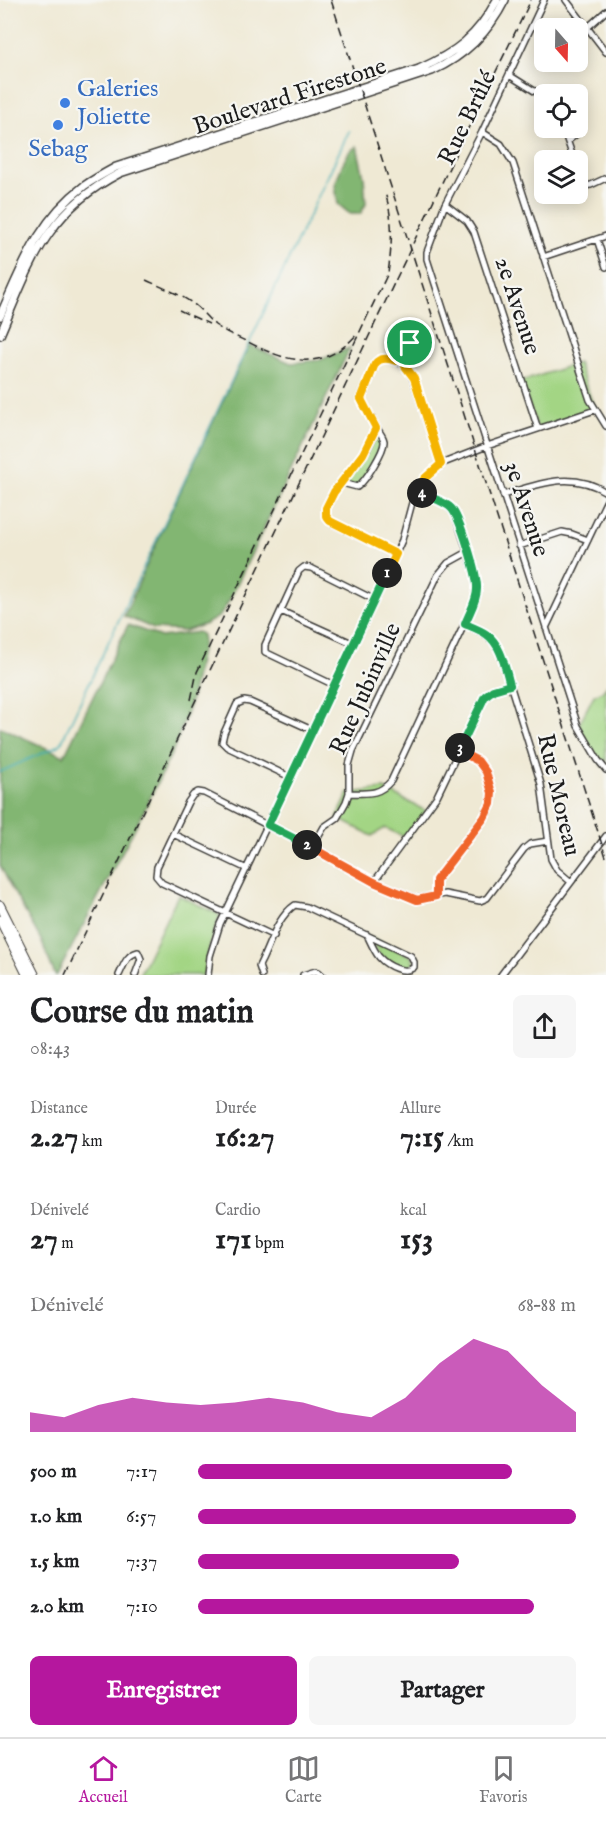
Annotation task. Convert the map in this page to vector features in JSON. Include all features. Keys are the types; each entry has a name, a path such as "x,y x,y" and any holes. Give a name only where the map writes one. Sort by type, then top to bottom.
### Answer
{"highway":[{"path":"0,905 35,975"},
{"path":"0,920 27,975"}],"main road":[{"name":"Boulevard Firestone","path":"0,316 41,230 85,185 116,167 419,69 440,60 458,49 473,34 488,17 497,0"},
{"name":"Boulevard Firestone","path":"0,335 37,251 53,226 85,193 101,182 120,172 432,72 452,61 479,40 506,0"}],"street":[{"name":"Rue Brûlé","path":"427,252 445,204 482,132 544,0"},
{"path":"566,0 580,18"},
{"path":"588,27 606,11"},
{"path":"588,29 606,52"},
{"path":"509,75 534,91"},
{"path":"482,132 501,144 513,163 590,400 606,426"},
{"path":"567,138 571,150"},
{"path":"568,141 572,138"},
{"path":"588,185 606,178"},
{"name":"2e Avenue","path":"445,204 467,221 474,232 538,429"},
{"path":"543,257 606,236"},
{"path":"597,239 606,267"},
{"name":"3e Avenue","path":"427,252 578,726 606,770"},
{"path":"396,361 405,345 410,343 413,350 405,366"},
{"path":"342,483 357,487 364,481 383,446 383,438 362,402 361,395 377,361 387,358 405,366 414,378 441,464"},
{"path":"208,975 214,938 375,600 406,531 410,507 424,479 441,464 595,410"},
{"path":"376,428 363,454 334,492 326,508 326,516 336,525 396,554"},
{"path":"503,495 559,479 574,479 606,492"},
{"path":"349,793 373,793 384,789 391,782 476,599 476,577 459,521 447,505 417,491"},
{"path":"546,628 606,502"},
{"path":"519,546 562,532 588,540"},
{"name":"Rue Jubinville","path":"312,848 324,827 337,818 343,809 349,793 349,765 353,751 438,575 448,563 468,552"},
{"path":"334,685 265,651 265,645 299,571 304,567 311,568 375,600"},
{"path":"281,611 354,644"},
{"name":"Rue Moreau","path":"465,624 494,640 500,652 541,784 551,859 557,870 571,882"},
{"path":"374,882 437,796 485,696 493,690 510,685"},
{"path":"290,777 227,747 222,742 237,704 244,701 250,702 312,730"},
{"path":"436,896 436,880 484,818 491,804 492,793 486,772 478,761 459,751"},
{"path":"274,936 162,884 156,876 157,867 188,802 198,792 268,825 374,882 417,900 445,894 480,901 488,898 524,849 530,844 548,841"},
{"path":"173,834 247,869"},
{"path":"501,975 606,836"},
{"path":"262,975 260,966 274,936 283,917 295,905 307,907 411,956 414,967 405,972 383,962 367,936"},
{"path":"119,975 126,959 138,952 141,959 135,975"},
{"path":"303,975 316,971 322,975"}],"green space":[{"path":"357,146 364,177 366,204 360,214 350,214 338,204 335,185 349,152"},
{"path":"249,345 291,363 320,360 350,348 220,616 206,624 185,631 154,629 124,616"},
{"path":"578,363 595,410 538,429 520,382"},
{"path":"377,428 384,442 381,451 357,487 342,483"},
{"path":"128,625 161,637 198,632 202,635 203,642 190,703 175,746 145,809 55,975 41,940 0,865 0,727 64,756"},
{"path":"606,686 606,761 602,766 578,726 594,695 603,691"},
{"path":"384,789 426,811 407,838 385,828 372,836 337,818 349,793"},
{"path":"178,895 220,915 210,944 204,975 139,975"},
{"path":"367,936 411,956 414,962 410,971 383,961"}],"waterway":[{"path":"0,772 60,745 349,131"}],"railway":[{"path":"331,0 606,857"},
{"path":"65,975 531,0"},
{"path":"191,700 197,672 388,273 391,233 390,213 385,193"},
{"path":"146,280 187,299 215,325 227,332 291,359 319,359 332,354 357,334"},
{"path":"179,310 209,324"}],"place":[{"name":"Galeries Joliette","path":"65,103"},
{"name":"Sebag","path":"58,125"}],"route":[{"path":"410,343 413,350 405,366 414,378 441,464 424,479 417,491 447,505 459,521 476,577 477,589 476,599 465,624 494,640 510,685 493,690 485,696 459,751 478,761 486,772 492,793 491,804 484,818 436,880 436,896 417,900 374,882 268,825 396,554 330,521 326,516 326,508 334,492 354,467 374,435 376,428 362,402 361,395 375,364 387,358 396,361 405,345 410,343"}]}
